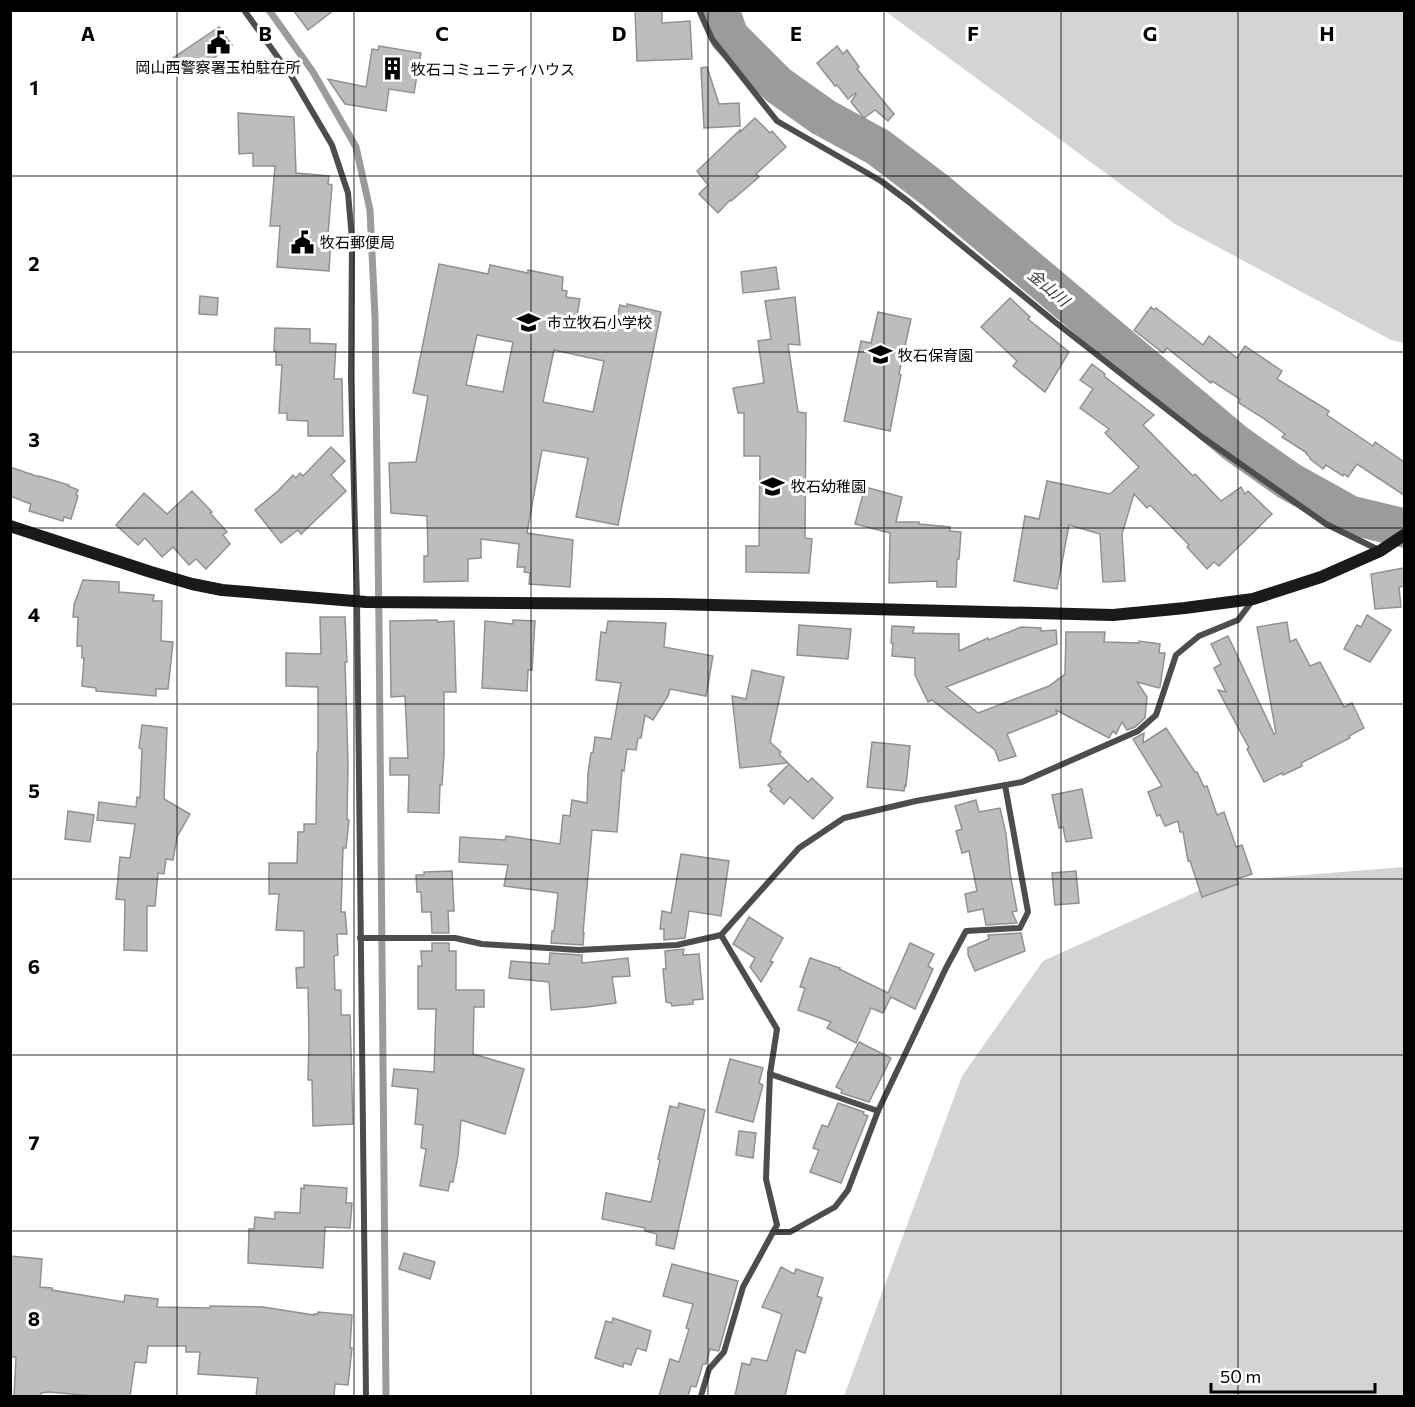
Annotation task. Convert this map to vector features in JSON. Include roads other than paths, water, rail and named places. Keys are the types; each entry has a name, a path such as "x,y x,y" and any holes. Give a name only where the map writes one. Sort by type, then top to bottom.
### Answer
{"street":[{"path":"244,10 292,77 332,145 348,193 352,239 351,378 357,601 366,1396"},
{"path":"699,10 712,39 777,121 900,195 1055,322 1202,437 1326,524 1380,551"},
{"path":"10,526 192,584 222,590 357,601 671,604 1113,615 1253,599 1321,577 1380,551 1400,538"},
{"path":"360,938 455,938 482,944 579,950 677,945 721,934 799,848 844,818 916,801 1022,782 1138,731 1156,715 1176,655 1199,636 1238,621 1253,599"},
{"path":"773,1232 790,1232 835,1207 848,1190 878,1111 966,931 1020,928 1028,912 1005,785"},
{"path":"701,1396 709,1369 724,1352 743,1287 777,1225 766,1179 770,1074 777,1029 721,934"},
{"path":"770,1074 878,1111"}],"waterway":[{"path":"269,10 313,72 356,147 370,210 375,317 386,1396"},
{"name":"金山川","path":"720,10 729,36 778,85 823,117 878,147 936,191 1235,443 1289,481 1350,515 1404,528"}],"place":[{"name":"岡山西警察署玉柏駐在所","path":"218,43"},
{"name":"牧石コミュニティハウス","path":"393,69"},
{"name":"牧石郵便局","path":"302,242"},
{"name":"市立牧石小学校","path":"529,322"},
{"name":"牧石保育園","path":"880,355"},
{"name":"牧石幼稚園","path":"773,486"}]}
